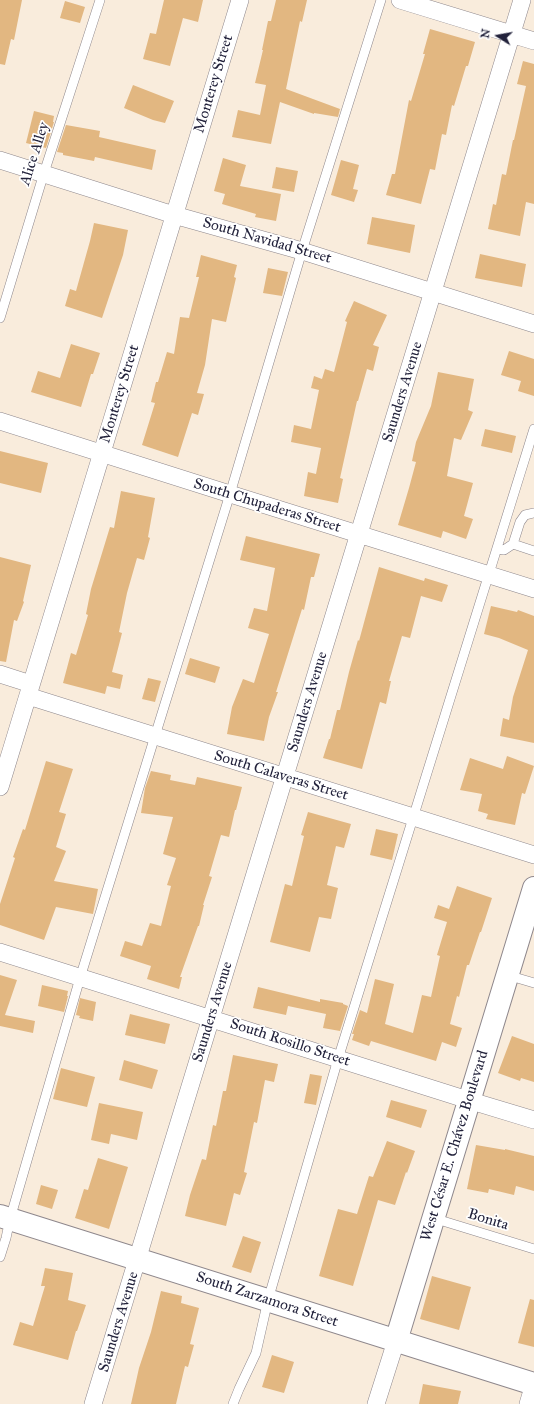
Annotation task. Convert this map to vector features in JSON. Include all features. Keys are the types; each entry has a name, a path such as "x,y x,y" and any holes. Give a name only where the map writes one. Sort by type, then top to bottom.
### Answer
{"main road":[{"name":"West César E. Chávez Boulevard","path":"396,1341 434,1218 468,1100 534,888"},
{"name":"South Zarzamora Street","path":"5,1217 534,1384"}],"street":[{"name":"Monterey Street","path":"0,788 240,0"},
{"path":"400,0 534,41"},
{"name":"Saunders Avenue","path":"93,1404 522,0"},
{"name":"South Navidad Street","path":"0,160 174,215 302,251 534,324"},
{"name":"South Chupaderas Street","path":"0,421 534,589"},
{"name":"South Calaveras Street","path":"0,674 30,690 155,736 534,855"},
{"name":"South Rosillo Street","path":"0,952 534,1120"},
{"name":"West César E. Chávez Boulevard","path":"376,1404 396,1341"},
{"path":"528,1404 534,1384"}],"lane":[{"name":"Alice Alley","path":"0,318 44,174 100,0"},
{"path":"0,1257 6,1238 5,1217 230,494 302,251 381,0"},
{"path":"233,1404 256,1353 268,1300 338,1059 489,575 500,549 534,429"},
{"path":"513,544 520,522 525,515 534,513"},
{"path":"500,549 513,544 534,551"},
{"path":"507,974 534,983"},
{"name":"Bonita","path":"434,1218 534,1249"}],"building":[{"path":"0,0 22,0 14,40 11,39 5,65 0,64"},
{"path":"164,0 203,0 198,22 183,18 170,66 143,59 150,33 156,34"},
{"path":"276,0 307,0 302,22 300,21 286,89 340,109 338,117 314,114 280,102 271,144 232,137 238,110 260,115 266,85 255,83 268,21 271,21"},
{"path":"65,1 85,7 80,23 60,18"},
{"path":"430,29 475,42 454,106 452,105 446,135 442,134 435,170 430,169 421,204 386,195 392,174 395,174 409,100 411,101 425,54 423,54"},
{"path":"523,61 534,64 534,204 526,202 520,236 488,229 493,204 496,205 502,174 506,175 526,86 517,84"},
{"path":"133,85 174,101 165,123 153,120 124,108"},
{"path":"34,111 54,116 54,122 46,148 26,143"},
{"path":"66,125 100,131 99,137 156,150 152,170 95,157 94,161 63,155 63,153 57,152"},
{"path":"223,158 246,165 240,186 281,194 276,221 255,217 256,214 222,204 225,194 214,191"},
{"path":"341,160 359,165 353,189 358,190 354,202 331,195"},
{"path":"276,167 298,171 294,192 272,188"},
{"path":"372,217 415,225 410,253 367,244"},
{"path":"94,223 128,230 123,255 102,318 65,306 70,289 76,291"},
{"path":"480,254 526,264 522,287 475,278"},
{"path":"201,255 237,265 234,277 236,278 226,322 212,319 205,365 197,393 204,394 198,415 192,413 178,457 142,445 155,403 151,402 156,382 158,382 167,352 174,354 180,317 189,318 199,277 196,277"},
{"path":"268,268 288,272 282,296 263,293"},
{"path":"354,301 387,315 373,345 379,347 373,371 367,369 357,401 340,478 343,479 338,503 304,496 308,472 316,474 321,448 291,442 294,425 311,429 319,390 311,388 314,376 322,379 325,369 334,372 347,322 345,321"},
{"path":"71,344 100,353 93,374 91,374 81,407 31,392 38,371 60,378"},
{"path":"509,351 534,359 534,396 518,391 521,381 501,375"},
{"path":"438,372 474,379 468,410 473,412 461,440 454,438 447,476 473,483 464,516 473,519 466,539 443,531 441,538 398,525 416,462 412,461 416,442 431,406"},
{"path":"485,429 516,436 512,453 481,446"},
{"path":"0,451 48,463 41,493 0,483"},
{"path":"121,491 155,498 148,537 150,538 144,560 137,558 127,593 119,632 122,633 112,672 123,675 120,689 107,686 105,694 63,683 71,653 76,655 88,615 86,614 91,589 110,527 114,528"},
{"path":"246,536 320,554 314,577 311,577 304,610 302,609 276,692 278,692 269,717 264,741 227,734 232,707 243,679 254,683 269,634 248,628 254,608 267,611 275,568 240,560"},
{"path":"0,557 31,565 24,602 17,621 14,620 6,662 0,661"},
{"path":"379,567 424,581 425,578 448,585 442,602 421,596 410,638 402,636 389,681 391,681 386,704 380,702 362,769 323,758 330,739 337,710 340,710 349,672"},
{"path":"491,606 517,612 518,610 534,616 534,743 500,736 503,718 509,720 513,697 528,650 499,638 484,634"},
{"path":"190,658 220,667 215,683 185,674"},
{"path":"148,678 161,681 155,702 142,699"},
{"path":"507,756 534,766 525,794 522,793 515,825 486,819 488,814 478,811 482,794 460,790 470,758 503,769"},
{"path":"46,761 73,769 59,812 66,814 56,847 66,851 54,881 98,889 93,914 56,907 44,940 0,925 0,904 15,858 13,857 23,829 25,830"},
{"path":"151,771 171,775 170,780 195,785 197,777 242,787 229,837 221,835 209,876 212,877 203,905 199,926 180,977 182,977 179,989 147,979 151,966 120,956 125,941 142,946 150,923 161,926 171,886 167,885 176,858 163,854 173,817 141,813 145,788"},
{"path":"308,812 351,824 344,848 336,846 327,885 338,888 331,919 319,917 310,952 270,942 285,884 292,886 304,836 301,835"},
{"path":"376,829 398,834 392,860 370,855"},
{"path":"457,886 492,898 469,965 467,965 450,1024 462,1028 456,1047 442,1042 436,1061 371,1041 369,1046 352,1040 354,1034 352,1034 360,1010 367,1013 375,979 394,984 385,1024 413,1033 422,995 431,997 440,956 437,955 447,922 434,918 438,905 449,909"},
{"path":"0,975 17,980 5,1015 35,1021 33,1033 0,1026"},
{"path":"42,985 68,991 64,1012 38,1006"},
{"path":"258,987 320,1002 320,999 343,1003 348,1006 340,1031 323,1028 326,1014 288,1006 286,1015 253,1008"},
{"path":"80,998 96,1002 93,1021 79,1018 80,1016 76,1015"},
{"path":"130,1014 170,1024 165,1044 125,1035"},
{"path":"512,1036 534,1044 534,1082 521,1078 520,1081 498,1073"},
{"path":"233,1055 278,1064 274,1082 265,1080 257,1123 254,1122 244,1172 247,1173 240,1195 234,1193 226,1226 185,1216 190,1195 202,1159 206,1160 213,1125 216,1126 223,1091 226,1091"},
{"path":"124,1060 158,1070 152,1089 119,1080"},
{"path":"61,1068 95,1077 87,1107 53,1099"},
{"path":"310,1074 322,1076 316,1105 304,1103"},
{"path":"391,1100 427,1110 421,1128 386,1117"},
{"path":"99,1103 143,1112 137,1140 111,1134 109,1144 91,1140"},
{"path":"387,1141 415,1151 395,1205 378,1200 353,1286 319,1276 338,1209 357,1214 369,1176 373,1177"},
{"path":"476,1145 505,1149 534,1156 534,1191 516,1186 514,1195 489,1189 488,1193 467,1189"},
{"path":"98,1158 128,1167 109,1229 75,1218 84,1189 88,1190"},
{"path":"41,1185 58,1190 52,1209 36,1204"},
{"path":"243,1236 261,1242 251,1273 232,1267"},
{"path":"45,1268 73,1273 68,1300 86,1305 76,1331 68,1360 13,1345 20,1322 33,1326 45,1286 41,1286"},
{"path":"432,1276 471,1287 459,1330 420,1319"},
{"path":"161,1291 182,1296 181,1303 199,1308 190,1344 194,1345 188,1367 185,1366 176,1404 131,1404 139,1368 151,1332"},
{"path":"530,1299 534,1300 534,1347 518,1343"},
{"path":"272,1355 294,1362 284,1393 262,1387"},
{"path":"423,1384 461,1391 458,1404 419,1404"}]}
